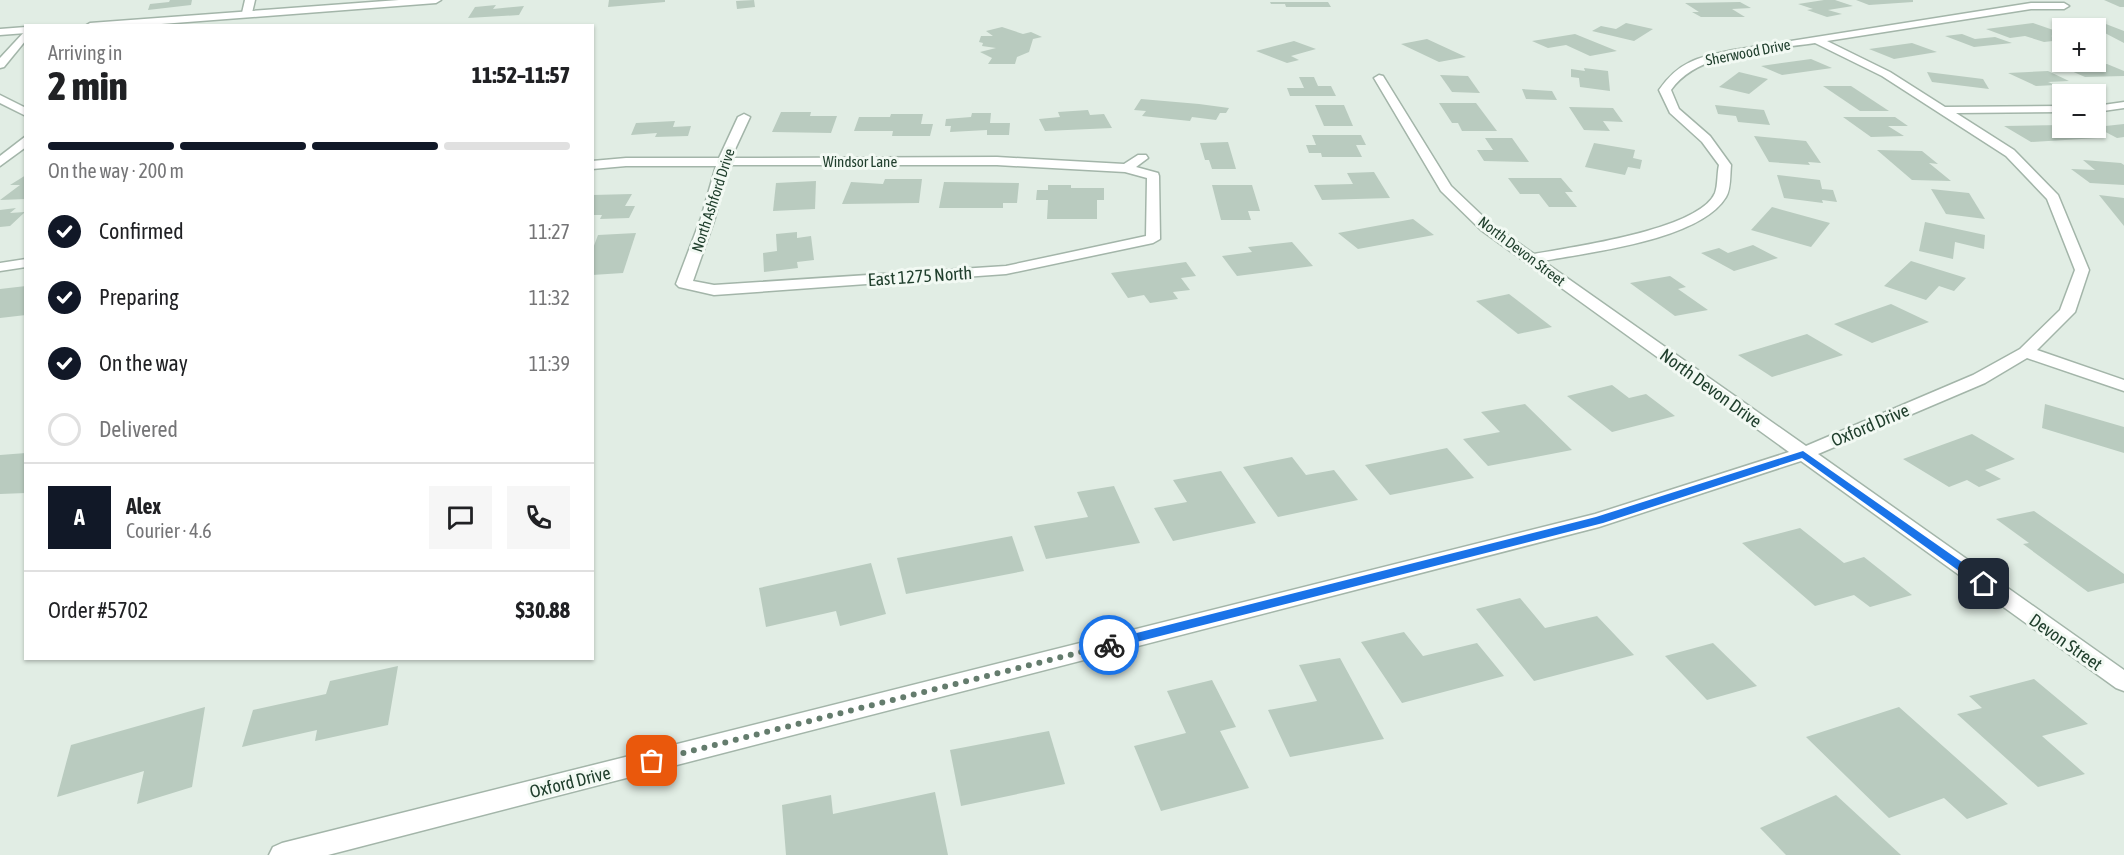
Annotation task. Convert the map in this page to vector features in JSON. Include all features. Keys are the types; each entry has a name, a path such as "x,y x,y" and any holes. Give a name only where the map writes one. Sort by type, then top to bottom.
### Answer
{"street":[{"path":"247,13 250,0"},
{"path":"114,24 436,0"},
{"name":"Sherwood Drive","path":"1532,259 1648,236 1696,219 1721,195 1725,165 1706,139 1674,111 1665,90 1675,75 1694,62 1734,53 2031,6 2064,6"},
{"path":"0,32 24,32"},
{"path":"0,65 24,35"},
{"name":"Oxford Drive","path":"282,855 1599,520 1803,454 1979,379 2026,352 2067,312 2082,270 2054,198 2010,153 1946,110 1886,74 1817,40"},
{"name":"North Devon Street","path":"1379,78 1446,188 1486,226 1618,322"},
{"path":"0,98 24,112"},
{"path":"2106,108 2124,105"},
{"path":"1946,110 2052,109"},
{"name":"North Ashford Drive","path":"684,284 708,218 723,162 744,117"},
{"path":"0,162 24,142"},
{"path":"1126,168 1142,158"},
{"name":"Windsor Lane","path":"594,165 997,161 1126,168 1153,176 1153,239"},
{"name":"East 1275 North","path":"684,284 714,290 1006,270 1153,239"},
{"path":"0,267 24,263"},
{"name":"North Devon Drive","path":"1618,322 1803,454"},
{"path":"2026,352 2124,386"},
{"name":"Devon Street","path":"1803,454 2124,682"}],"building":[{"path":"170,0 192,0 191,5 148,10 150,4"},
{"path":"609,0 665,0 665,2 608,7"},
{"path":"754,0 755,7 737,9 736,1"},
{"path":"1835,0 1853,6 1828,10 1842,14 1827,17 1798,4"},
{"path":"1856,0 1913,0 1913,2 1869,5"},
{"path":"2104,0 2124,0 2124,7 2120,7"},
{"path":"1270,2 1328,2 1331,7 1286,7 1285,4 1271,4"},
{"path":"1740,2 1751,8 1732,9 1745,17 1701,17 1692,12 1699,12 1685,3"},
{"path":"496,5 493,9 524,6 519,15 468,18 475,7"},
{"path":"1626,23 1653,29 1634,41 1592,31 1601,26 1616,29"},
{"path":"2033,23 2052,30 2052,41 2044,42 2025,36 2010,38 1986,29"},
{"path":"2106,24 2124,31 2124,43 2106,34"},
{"path":"1002,27 1023,34 1031,32 1042,37 1033,39 1029,52 1017,57 1015,64 988,64 992,58 980,52 996,48 982,46 983,43 979,42 981,36 993,36 986,31"},
{"path":"1575,34 1617,51 1590,56 1566,45 1548,48 1532,41"},
{"path":"1962,34 1975,39 1995,37 2012,43 1974,47 1945,36"},
{"path":"1427,39 1466,57 1439,62 1401,44"},
{"path":"1294,41 1316,49 1291,56 1299,60 1287,63 1256,51"},
{"path":"1912,43 1937,52 1894,59 1869,49"},
{"path":"1811,59 1832,68 1782,75 1761,66"},
{"path":"2106,64 2124,71 2124,76 2085,77 2074,72 2106,72"},
{"path":"1584,68 1608,71 1610,91 1580,87 1579,78 1571,77 1571,69 1585,71"},
{"path":"2048,71 2069,81 2048,82 2053,84 2036,86 2008,73"},
{"path":"1739,72 1768,79 1749,94 1719,87"},
{"path":"1927,72 1983,79 1989,89 1932,82"},
{"path":"1440,75 1468,76 1480,93 1452,92"},
{"path":"1299,77 1314,77 1318,86 1331,86 1336,96 1290,96 1287,88 1304,88"},
{"path":"1823,86 1851,86 1889,111 1860,111"},
{"path":"1522,89 1552,91 1557,100 1526,99"},
{"path":"1141,99 1229,108 1226,113 1220,113 1216,120 1192,117 1190,121 1142,116 1146,111 1134,110"},
{"path":"1439,103 1476,103 1497,131 1462,131 1458,123 1452,123"},
{"path":"1315,105 1344,105 1353,126 1324,126"},
{"path":"1715,105 1764,110 1770,125 1738,122 1736,116 1718,114"},
{"path":"1569,107 1613,108 1623,122 1603,121 1610,131 1584,130"},
{"path":"1088,110 1090,115 1104,114 1112,128 1045,131 1039,119 1060,117 1058,112"},
{"path":"781,112 811,112 810,116 837,116 831,133 772,132"},
{"path":"972,113 991,113 990,123 1010,123 1009,135 987,135 987,130 950,132 951,126 945,126 946,119 971,117"},
{"path":"891,114 923,114 921,124 933,124 930,136 892,136 893,131 854,131 859,117 890,117"},
{"path":"1843,117 1895,117 1908,126 1888,126 1904,136 1871,137"},
{"path":"675,121 673,127 691,126 688,136 655,137 657,133 631,135 636,123"},
{"path":"2124,124 2124,137 2117,138 2106,132 2106,126"},
{"path":"2052,125 2052,138 2098,138 2031,142 2004,126"},
{"path":"1312,135 1361,135 1366,145 1356,145 1362,157 1322,157 1321,153 1309,153 1306,145 1316,145"},
{"path":"1754,136 1806,141 1821,163 1808,162 1810,165 1769,162"},
{"path":"1485,138 1512,138 1529,162 1484,161 1477,150 1493,150"},
{"path":"1228,142 1236,169 1212,169 1209,160 1205,160 1200,143"},
{"path":"1594,143 1635,150 1633,158 1642,160 1640,169 1628,167 1625,175 1585,167"},
{"path":"1877,150 1922,151 1938,164 1929,163 1951,181 1912,180"},
{"path":"2083,160 2121,163 2124,165 2124,185 2090,183 2071,169 2095,170"},
{"path":"1374,172 1390,198 1322,200 1314,185 1353,184 1347,173"},
{"path":"1777,175 1820,180 1822,189 1833,190 1837,202 1822,200 1823,203 1784,198"},
{"path":"24,176 24,199 0,200 20,185 10,185"},
{"path":"1508,178 1561,178 1573,192 1565,192 1577,207 1549,207 1539,194 1520,194"},
{"path":"885,179 922,179 919,203 842,204 851,182 883,184"},
{"path":"816,181 815,209 773,211 776,183"},
{"path":"944,182 1019,183 1017,203 1003,203 1003,208 939,208"},
{"path":"1048,185 1104,188 1104,200 1097,200 1097,219 1047,219 1048,200 1036,200 1037,190 1048,190"},
{"path":"1212,185 1252,185 1260,211 1248,211 1251,220 1221,220"},
{"path":"1931,189 1969,193 1985,219 1946,214"},
{"path":"632,194 625,206 635,206 629,218 600,219 602,215 594,215 594,195"},
{"path":"2099,195 2124,198 2124,226"},
{"path":"1772,207 1830,223 1811,247 1751,230"},
{"path":"16,208 10,213 24,213 10,226 0,227 0,210"},
{"path":"1413,219 1434,235 1358,249 1338,233"},
{"path":"1925,222 1985,235 1984,249 1955,242 1953,259 1919,251"},
{"path":"797,232 797,238 811,236 814,260 797,262 798,268 764,272 763,253 777,251 776,234"},
{"path":"636,233 623,273 594,275 594,246 598,235"},
{"path":"1292,242 1313,266 1237,276 1222,256 1252,252 1248,247"},
{"path":"1753,245 1778,258 1734,271 1701,253 1719,248 1728,253"},
{"path":"1911,261 1966,278 1954,291 1939,286 1926,300 1884,286"},
{"path":"1186,262 1196,276 1181,278 1190,290 1173,292 1178,299 1150,303 1144,295 1128,298 1111,273"},
{"path":"1670,276 1686,287 1678,289 1708,310 1675,316 1630,283"},
{"path":"24,286 24,315 0,318 0,289"},
{"path":"1509,294 1552,327 1518,334 1476,301"},
{"path":"1891,304 1929,322 1872,343 1834,324"},
{"path":"1807,334 1843,355 1772,377 1738,355"},
{"path":"1612,385 1629,398 1646,394 1675,416 1612,432 1567,396"},
{"path":"1525,404 1572,450 1488,466 1463,439 1500,432 1481,412"},
{"path":"2045,404 2124,427 2124,453 2042,428"},
{"path":"1972,434 2015,459 1985,470 2001,479 1979,487 1967,480 1949,487 1903,459"},
{"path":"1447,448 1474,478 1390,495 1365,465"},
{"path":"24,453 24,493 0,494 0,455"},
{"path":"1292,457 1306,475 1334,470 1358,500 1278,517 1243,467"},
{"path":"1221,471 1256,523 1173,541 1154,508 1187,502 1173,480"},
{"path":"1114,486 1140,543 1046,559 1034,526 1088,517 1077,492"},
{"path":"2034,511 2124,574 2124,583 2088,592 2023,544 2029,543 1996,519"},
{"path":"1800,528 1844,563 1864,557 1912,595 1870,607 1854,595 1815,606 1742,543"},
{"path":"1012,536 1024,571 906,594 897,558"},
{"path":"871,563 886,614 840,626 836,611 766,627 759,588"},
{"path":"1520,598 1545,628 1597,616 1634,655 1534,681 1476,609"},
{"path":"1404,632 1423,656 1477,643 1504,676 1402,703 1361,642"},
{"path":"1713,643 1757,686 1707,700 1665,656"},
{"path":"1340,658 1384,739 1290,757 1268,710 1317,701 1299,665"},
{"path":"398,666 388,725 315,741 317,730 242,747 253,710 326,694 330,681"},
{"path":"2034,679 2088,724 2042,736 2085,774 2038,787 1957,714 1982,708 1969,696"},
{"path":"1212,680 1236,727 1220,731 1249,788 1161,811 1134,746 1186,733 1167,691"},
{"path":"205,707 192,787 137,804 144,771 57,797 71,745"},
{"path":"1899,707 2008,804 1967,819 1944,798 1889,818 1806,737"},
{"path":"1049,731 1065,784 961,806 950,750"},
{"path":"935,792 948,855 786,855 782,805 831,795 833,814"},
{"path":"1836,795 1901,855 1786,855 1760,828"}],"way so far":[{"path":"652,761 1109,645"}],"route":[{"path":"1109,645 1599,520 1803,454 1984,584"}]}
